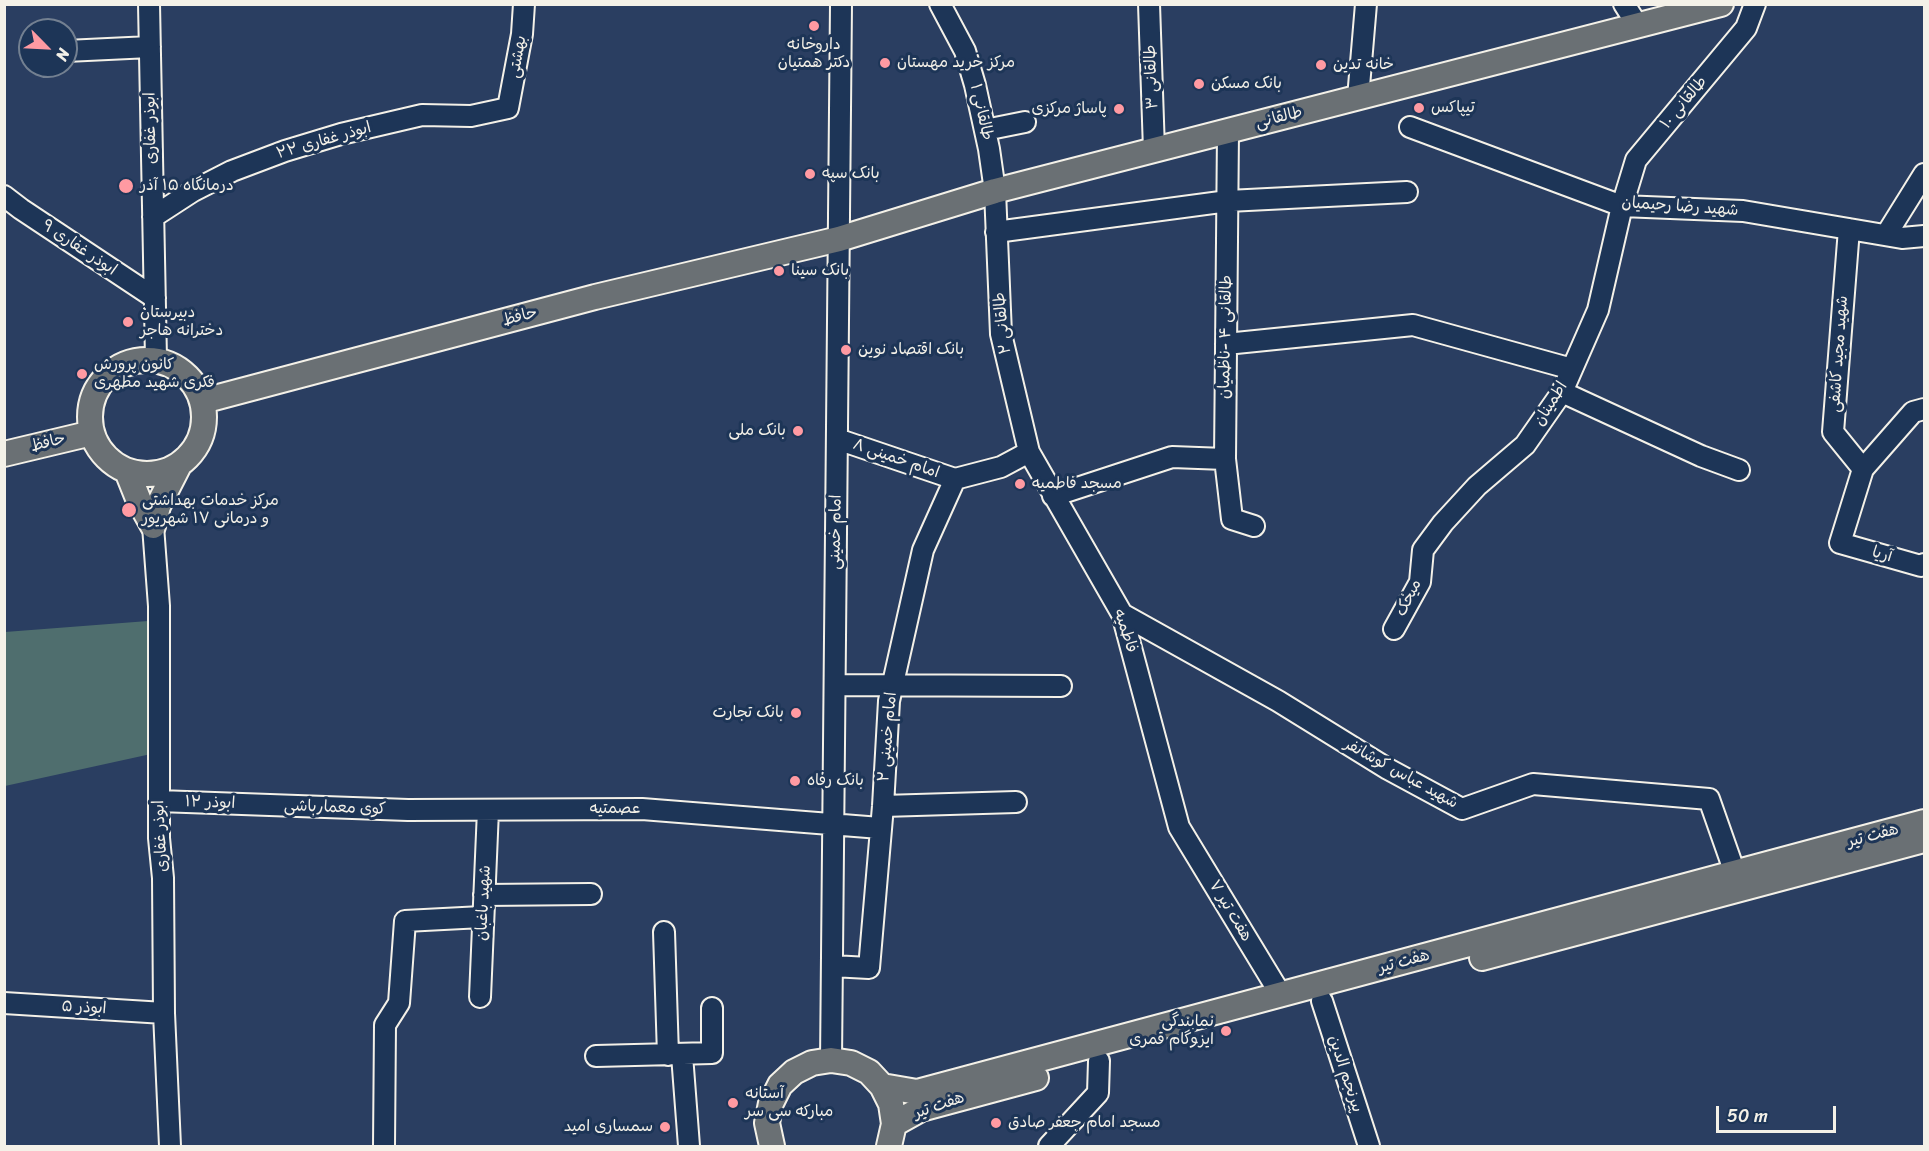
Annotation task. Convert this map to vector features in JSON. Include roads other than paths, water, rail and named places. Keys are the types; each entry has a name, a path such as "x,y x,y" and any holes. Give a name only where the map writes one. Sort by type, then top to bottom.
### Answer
{"main road":[{"name":"طالقانی","path":"839,239 995,191 1638,26 1672,11 1721,4"},
{"name":"حافظ","path":"203,401 601,295 839,239"},
{"path":"156,359 183,372 195,385 203,401 205,419 201,437 192,453 179,465 163,472 145,475 127,471 112,462 99,449 92,433 90,415 93,397 102,381 116,369 132,361 156,359"},
{"name":"حافظ","path":"4,454 92,433"},
{"path":"153,526 158,506 179,465"},
{"path":"127,471 139,501 153,526"},
{"name":"هفت تیر","path":"892,1135 921,1108 1099,1061 1319,993 1735,873 1924,822"},
{"name":"هفت تیر","path":"882,1086 917,1092 1281,995 1319,993 1924,840"},
{"path":"768,1145 767,1123 771,1103 780,1086 794,1071 812,1063 831,1060 851,1063 869,1072 882,1086 891,1104 892,1135"}],"street":[{"name":"ابوذر غفاری","path":"149,4 156,359"},
{"name":"بهشتی","path":"508,108 522,34 524,4"},
{"name":"امام خمینی","path":"831,1060 841,4"},
{"name":"طالقانی ۱","path":"940,4 964,51 975,85 995,191"},
{"name":"طالقانی ۳","path":"1149,4 1154,150"},
{"path":"1358,98 1366,4"},
{"path":"1624,4 1638,26"},
{"name":"طالقانی ۱۰","path":"1622,206 1636,160 1746,28 1755,4"},
{"path":"78,50 150,47"},
{"name":"ابوذر غفاری ۲۲","path":"153,218 193,191 232,171 285,151 341,134 422,115 471,116 508,108"},
{"path":"985,130 1025,122"},
{"name":"شهید رضا رحیمیان","path":"1410,127 1622,206 1743,211 1902,238 1924,236"},
{"name":"طالقانی ۴ -ناظمیان","path":"1228,131 1225,459 1232,519 1254,526"},
{"path":"1886,235 1924,174"},
{"name":"طالقانی ۲","path":"995,191 1001,334 1029,452"},
{"path":"996,232 1228,201 1407,192"},
{"name":"ابوذر غفاری ۹","path":"4,195 155,298"},
{"name":"اطمینان","path":"1422,567 1423,550 1443,524 1477,486 1524,445 1562,392 1598,310 1622,206"},
{"name":"شهید مجید کاشفی","path":"1849,229 1833,432 1863,469"},
{"path":"1226,344 1413,325 1572,369"},
{"path":"1562,392 1701,456 1739,470"},
{"path":"1863,469 1913,412 1924,408"},
{"name":"امام خمینی ۸","path":"837,439 955,479"},
{"path":"955,479 1001,467 1029,452"},
{"name":"فاطمیه","path":"1029,452 1122,614 1179,827"},
{"path":"1053,496 1172,457 1225,459"},
{"name":"آریا","path":"1863,469 1840,543 1921,566 1924,564"},
{"name":"امام خمینی ۲","path":"832,966 869,968 883,806 889,701 923,550 955,479"},
{"name":"ابوذر غفاری","path":"153,526 159,606 159,838 163,878 164,1012 170,1146"},
{"name":"میخک","path":"1394,629 1420,582 1422,567"},
{"name":"شهید عباس کوشانفر","path":"1122,614 1278,701 1388,769 1462,809 1533,784 1709,799 1735,873"},
{"path":"835,685 1061,686"},
{"name":"ابوذر ۱۲","path":"159,801 261,805"},
{"path":"883,806 1016,802"},
{"name":"کوی معمارباشی","path":"261,805 488,810"},
{"name":"عصمتیه","path":"488,810 642,809 880,828"},
{"name":"شهید باغبان","path":"480,997 488,810"},
{"name":"هفت تیر ۷","path":"1179,827 1281,995"},
{"path":"484,896 591,894"},
{"path":"384,1146 386,1025 399,1003 405,921 482,917"},
{"path":"664,932 675,1055 689,1146"},
{"name":"پیرنجم الدین","path":"1319,993 1368,1146"},
{"name":"ابوذر ۵","path":"4,1003 164,1012"},
{"path":"596,1056 712,1053 712,1008"},
{"path":"1049,1146 1098,1094 1099,1061"}],"place":[{"name":"داروخانه دکتر همتیان","path":"814,26"},
{"name":"مرکز خرید مهستان","path":"885,63"},
{"name":"خانه تدین","path":"1321,65"},
{"name":"بانک مسکن","path":"1199,84"},
{"name":"تیپاکس","path":"1419,108"},
{"name":"پاساژ مرکزی","path":"1119,109"},
{"name":"بانک سپه","path":"810,174"},
{"name":"درمانگاه ۱۵ آذر","path":"126,186"},
{"name":"بانک سینا","path":"779,271"},
{"name":"دبیرستان دخترانه هاجر","path":"128,322"},
{"name":"بانک اقتصاد نوین","path":"846,350"},
{"name":"کانون پرورش فکری شهید مطهری","path":"82,374"},
{"name":"بانک ملی","path":"798,431"},
{"name":"مسجد فاطمیه","path":"1020,484"},
{"name":"مرکز خدمات بهداشتی و درمانی ۱۷ شهریور","path":"129,510"},
{"name":"بانک تجارت","path":"796,713"},
{"name":"بانک رفاه","path":"795,781"},
{"name":"نمایندگی ایزوگام قمری","path":"1226,1031"},
{"name":"آستانه مبارکه سی سر","path":"733,1103"},
{"name":"مسجد امام جعفر صادق","path":"996,1123"},
{"name":"سمساری امید","path":"665,1127"}]}
